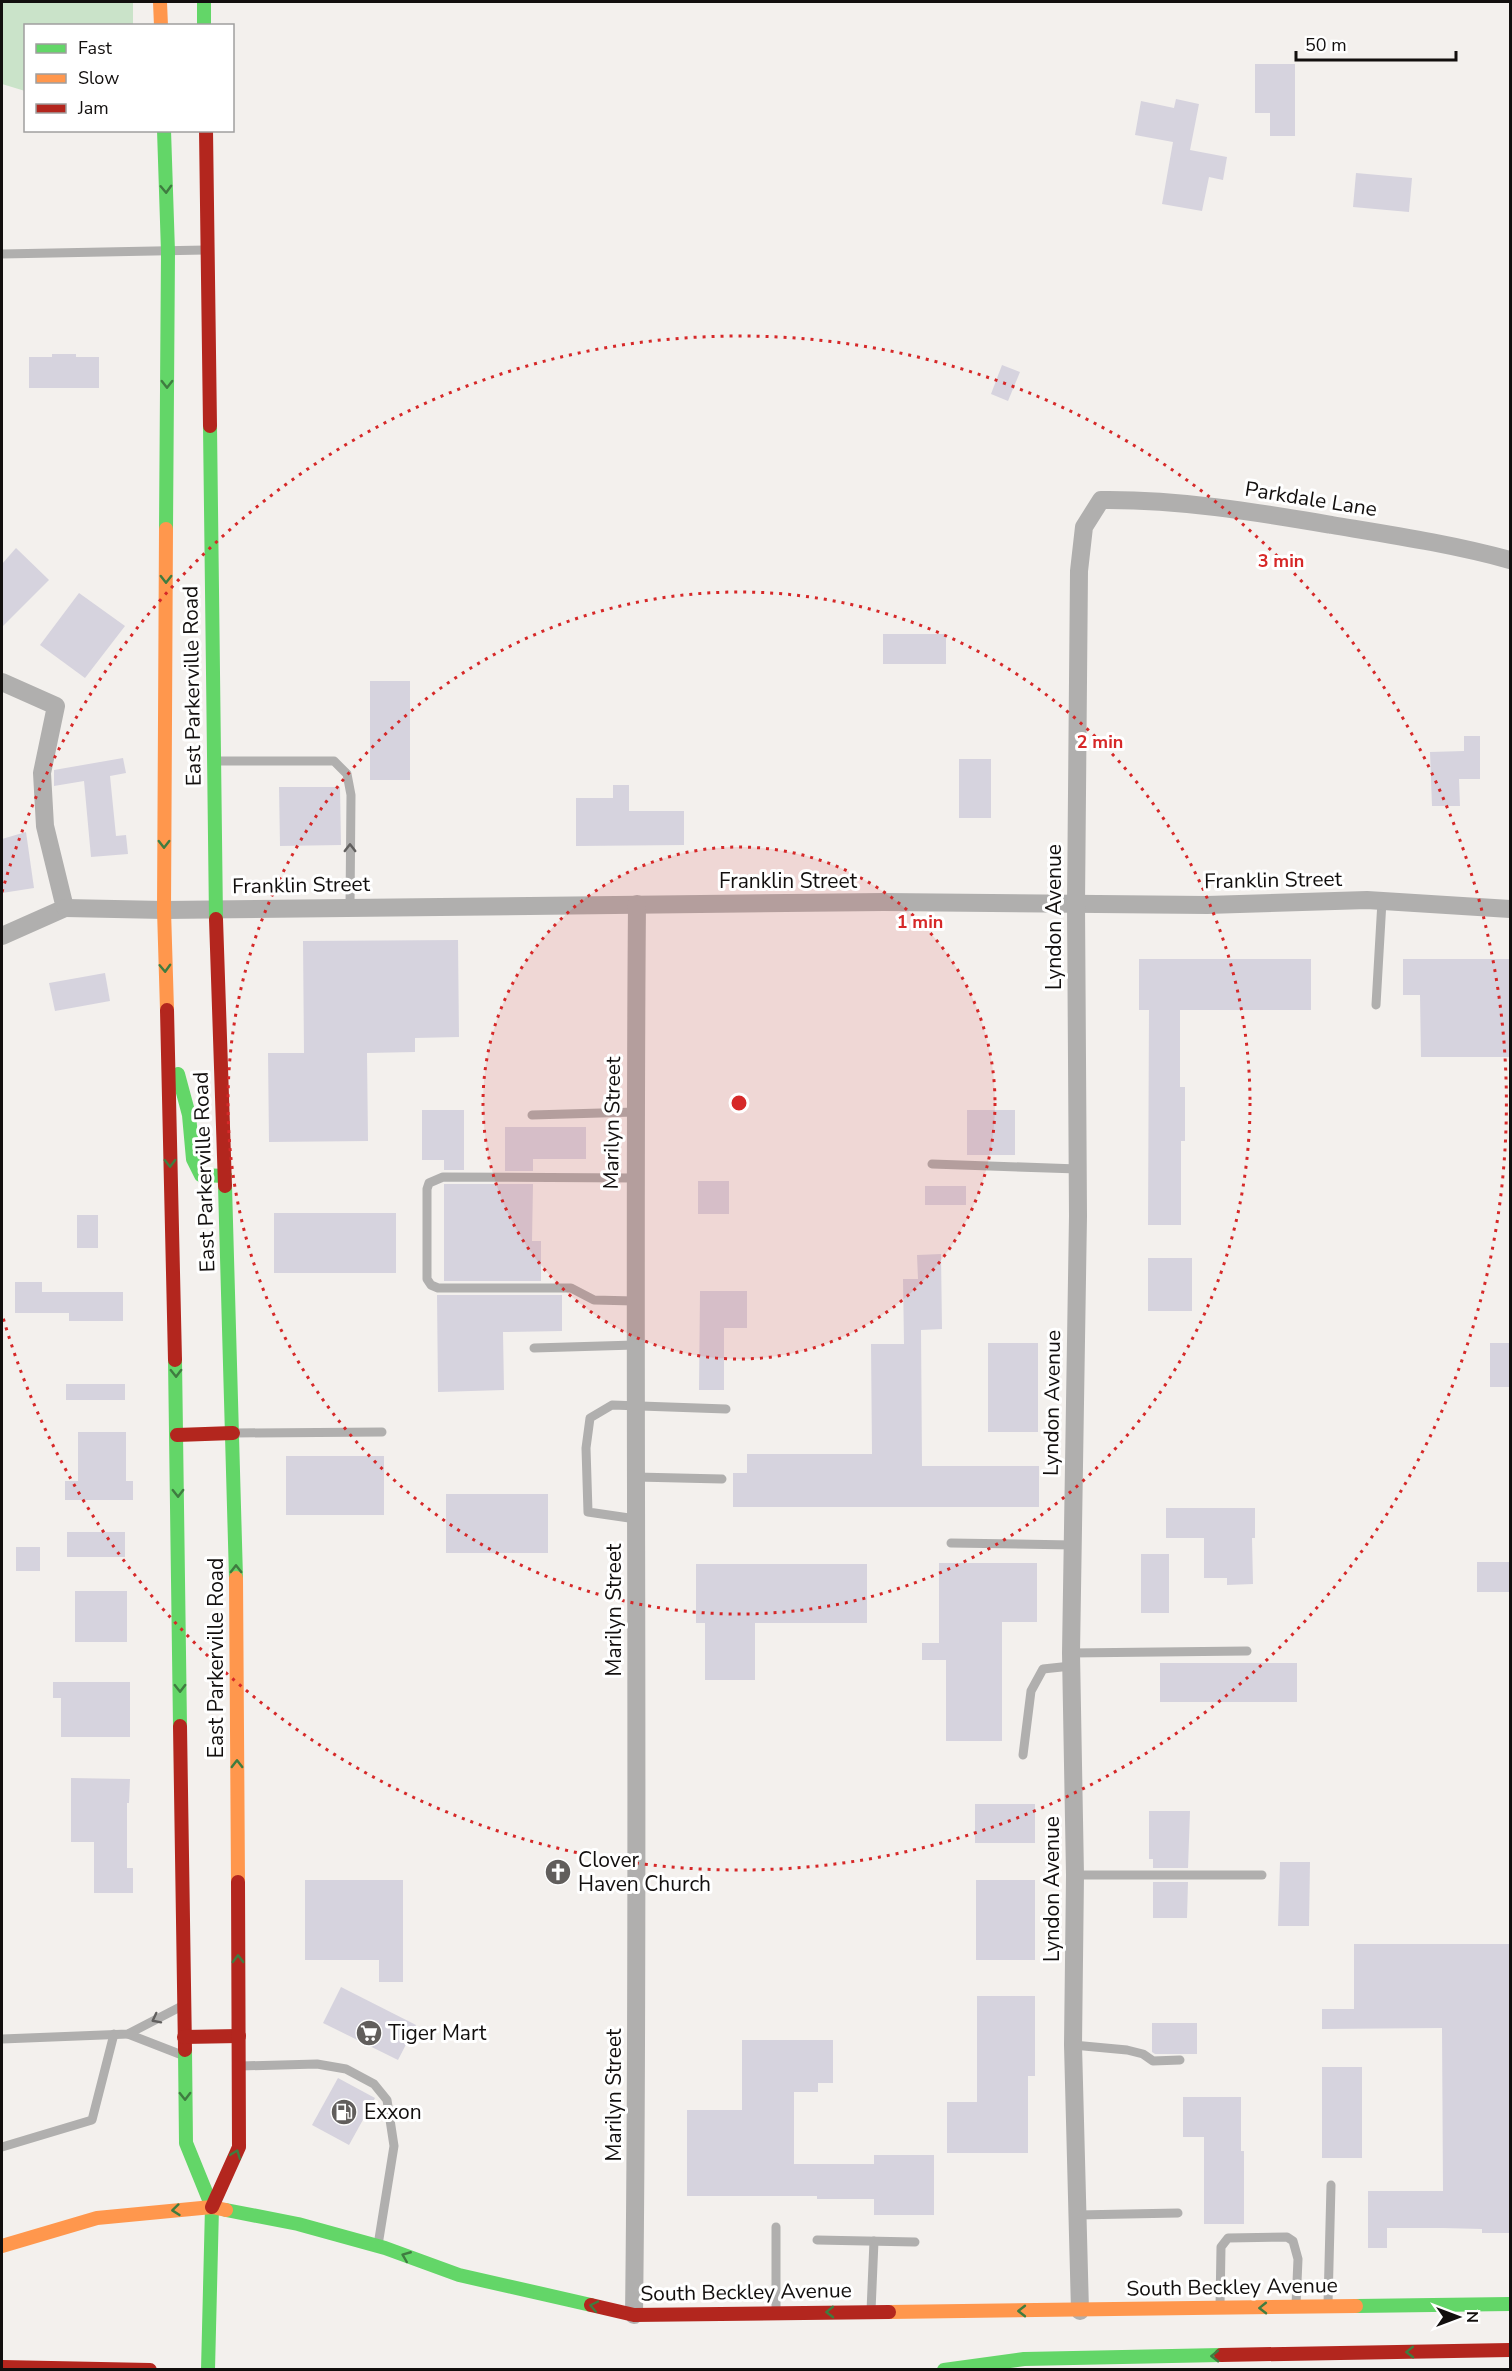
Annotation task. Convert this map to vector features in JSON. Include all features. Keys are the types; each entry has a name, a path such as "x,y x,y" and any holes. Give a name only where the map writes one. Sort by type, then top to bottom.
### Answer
{"main road":[{"path":"160,2 161,24"},
{"path":"204,2 204,24"},
{"name":"East Parkerville Road","path":"164,132 168,252 164,910 177,1435 186,2143 212,2207"},
{"name":"East Parkerville Road","path":"206,132 216,909 236,1522 239,2066 239,2147 212,2207 208,2370"},
{"path":"166,1015 189,1115 194,1159 201,1175 225,1176"},
{"path":"177,1435 233,1433"},
{"path":"184,2037 238,2036"},
{"name":"South Beckley Avenue","path":"2,2247 97,2218 212,2207 298,2224 377,2246 459,2276 634,2315 1510,2304"},
{"path":"944,2370 1024,2360 1510,2350"},
{"path":"2,2367 150,2370"}],"street":[{"name":"Parkdale Lane","path":"1101,500 1149,500 1234,509 1462,547 1510,560"},
{"name":"Lyndon Avenue","path":"1080,2311 1073,2045 1075,1875 1071,1659 1078,1169 1076,904 1079,572 1084,527 1101,500"},
{"path":"2,682 56,706 42,773 45,826 65,908 2,936"},
{"name":"Franklin Street","path":"65,908 164,910 350,906 1207,904 1382,901 1510,909"},
{"name":"Marilyn Street","path":"634,2315 636,1477 634,1178 637,904"}],"lane":[{"path":"2,254 207,250"},
{"path":"214,761 334,761 347,774 351,795 350,906"},
{"path":"1376,1005 1382,901"},
{"path":"532,1115 635,1112"},
{"path":"932,1164 1078,1169"},
{"path":"634,1178 443,1177 429,1183 427,1189 427,1279 431,1285 438,1288 571,1288 594,1300 634,1301"},
{"path":"534,1348 635,1345"},
{"path":"636,1520 588,1512 585,1448 590,1418 612,1405 726,1409"},
{"path":"233,1433 382,1432"},
{"path":"636,1477 722,1479"},
{"path":"951,1544 1072,1545"},
{"path":"1023,1755 1031,1691 1043,1669 1071,1659 1247,1651"},
{"path":"1075,1875 1262,1875"},
{"path":"128,2034 184,2005"},
{"path":"2,2147 92,2120 114,2034"},
{"path":"2,2039 128,2034 185,2057"},
{"path":"1073,2045 1127,2050 1143,2054 1153,2061 1180,2060"},
{"path":"239,2066 317,2064 346,2069 374,2084 387,2100 394,2146 377,2246"},
{"path":"1328,2307 1331,2184"},
{"path":"1077,2214 1178,2213"},
{"path":"776,2226 776,2313"},
{"path":"1220,2308 1221,2247 1228,2238 1287,2237 1293,2241 1298,2259 1296,2307"},
{"path":"817,2240 915,2241"},
{"path":"871,2312 874,2241"}],"green space":[{"path":"2,2 133,2 133,24 24,24 24,91 2,84"}],"building":[{"path":"1255,64 1295,64 1295,136 1270,136 1270,113 1255,113"},
{"path":"1176,99 1199,104 1190,150 1227,157 1223,180 1209,177 1202,211 1162,204 1173,142 1135,135 1141,101 1174,108"},
{"path":"1356,173 1412,178 1409,212 1353,207"},
{"path":"52,354 99,357 99,388 29,388 29,357 52,357"},
{"path":"1002,365 1020,372 1008,401 991,394"},
{"path":"16,548 49,580 2,627 2,564"},
{"path":"79,593 125,626 85,678 40,645"},
{"path":"883,634 946,634 946,664 883,664"},
{"path":"370,681 410,681 410,780 370,780"},
{"path":"1464,736 1480,736 1480,779 1459,779 1460,806 1432,806 1430,752 1464,751"},
{"path":"123,758 126,773 110,776 116,836 126,835 128,854 91,857 84,781 54,786 54,770"},
{"path":"959,759 991,759 991,818 959,818"},
{"path":"613,785 629,785 629,811 684,811 684,845 576,846 576,798 613,798"},
{"path":"279,787 340,787 341,845 280,846"},
{"path":"26,832 34,888 2,893 2,839"},
{"path":"458,940 459,1037 415,1038 415,1052 367,1053 368,1141 269,1142 268,1053 304,1053 303,941"},
{"path":"1139,959 1311,959 1311,1010 1180,1010 1180,1087 1185,1087 1185,1141 1181,1141 1181,1225 1148,1225 1149,1010 1139,1010"},
{"path":"1403,959 1510,959 1510,1057 1421,1057 1420,995 1403,995"},
{"path":"105,973 110,1001 55,1011 49,983"},
{"path":"422,1110 464,1110 464,1170 444,1170 444,1160 422,1160"},
{"path":"967,1110 1015,1110 1015,1155 967,1155"},
{"path":"505,1127 586,1127 586,1159 533,1159 533,1171 505,1171"},
{"path":"698,1181 729,1181 729,1214 698,1214"},
{"path":"444,1184 533,1184 532,1241 541,1241 541,1281 444,1281"},
{"path":"925,1186 966,1186 966,1205 925,1205"},
{"path":"274,1213 396,1213 396,1273 274,1273"},
{"path":"77,1215 98,1215 98,1248 77,1248"},
{"path":"941,1254 942,1329 921,1330 922,1466 1039,1466 1039,1507 733,1507 733,1473 747,1473 747,1454 872,1454 871,1344 904,1344 903,1279 918,1279 917,1255"},
{"path":"1148,1258 1192,1258 1192,1311 1148,1311"},
{"path":"15,1282 42,1282 42,1292 123,1292 123,1321 69,1321 69,1313 15,1313"},
{"path":"700,1291 747,1291 747,1328 724,1328 724,1390 699,1390"},
{"path":"437,1295 562,1295 562,1331 503,1332 504,1390 438,1392"},
{"path":"988,1343 1038,1343 1038,1432 988,1432"},
{"path":"1490,1343 1510,1343 1510,1387 1490,1387"},
{"path":"66,1384 125,1384 125,1400 66,1400"},
{"path":"78,1432 126,1432 126,1481 133,1481 133,1500 65,1500 65,1481 78,1481"},
{"path":"286,1456 384,1456 384,1515 286,1515"},
{"path":"446,1494 548,1494 548,1553 446,1553"},
{"path":"1166,1508 1255,1508 1255,1538 1252,1538 1253,1584 1227,1585 1227,1578 1204,1578 1204,1538 1166,1538"},
{"path":"67,1532 125,1532 125,1557 67,1557"},
{"path":"16,1547 40,1547 40,1571 16,1571"},
{"path":"1141,1554 1169,1554 1169,1613 1141,1613"},
{"path":"1477,1562 1509,1562 1509,1592 1477,1592"},
{"path":"939,1563 1037,1563 1037,1622 1002,1622 1002,1741 946,1741 946,1660 922,1660 922,1643 939,1643"},
{"path":"696,1564 867,1564 867,1623 755,1623 755,1680 705,1680 705,1623 696,1623"},
{"path":"75,1591 127,1591 127,1642 75,1642"},
{"path":"1160,1663 1297,1663 1297,1702 1160,1702"},
{"path":"53,1682 130,1682 130,1737 61,1737 61,1698 53,1698"},
{"path":"71,1778 130,1779 129,1803 127,1803 127,1868 133,1868 133,1893 94,1893 94,1842 71,1842"},
{"path":"975,1804 1035,1804 1035,1843 975,1843"},
{"path":"1149,1811 1190,1811 1188,1868 1153,1868 1153,1859 1149,1859"},
{"path":"1280,1862 1310,1862 1309,1926 1278,1926"},
{"path":"305,1880 403,1880 403,1982 379,1982 379,1960 305,1960"},
{"path":"976,1880 1035,1880 1035,1960 976,1960"},
{"path":"1153,1882 1188,1882 1187,1918 1153,1918"},
{"path":"1354,1944 1510,1944 1510,2233 1482,2233 1482,2229 1387,2228 1387,2248 1368,2248 1368,2191 1443,2191 1442,2028 1322,2029 1322,2009 1354,2009"},
{"path":"341,1987 416,2025 398,2060 323,2023"},
{"path":"977,1996 1035,1996 1035,2076 1028,2076 1028,2153 947,2153 947,2102 977,2102"},
{"path":"1152,2023 1197,2023 1197,2054 1155,2054 1152,2052"},
{"path":"742,2040 833,2040 833,2083 818,2083 818,2092 794,2092 794,2164 874,2164 874,2155 934,2155 934,2215 874,2215 874,2199 817,2199 817,2196 687,2196 687,2110 742,2110"},
{"path":"1322,2067 1362,2067 1362,2158 1322,2158"},
{"name":"Exxon","path":"338,2078 375,2098 349,2145 312,2125"},
{"path":"1183,2097 1241,2097 1244,2224 1204,2224 1204,2137 1183,2137"}],"traffic: fast":[{"path":"204,2 204,24"},
{"path":"164,132 168,252 166,529"},
{"path":"210,426 216,919"},
{"path":"178,1074 189,1115 193,1159 201,1175 225,1176"},
{"path":"225,1186 236,1578"},
{"path":"175,1360 180,1726"},
{"path":"185,2050 186,2143 212,2207 208,2370"},
{"path":"226,2210 298,2224 385,2248 459,2275 591,2305"},
{"path":"1356,2306 1510,2304"},
{"path":"944,2370 1024,2359 1221,2355"}],"traffic: slow":[{"path":"160,2 161,24"},
{"path":"166,529 164,910 167,1010"},
{"path":"236,1578 238,1882"},
{"path":"2,2246 97,2218 212,2207 226,2210"},
{"path":"889,2312 1356,2306"}],"traffic: jam":[{"path":"206,132 210,426"},
{"path":"216,919 225,1186"},
{"path":"167,1010 175,1360"},
{"path":"177,1435 233,1433"},
{"path":"180,1726 185,2050"},
{"path":"212,2207 239,2147 238,1882"},
{"path":"184,2037 239,2036"},
{"path":"591,2305 634,2315 889,2312"},
{"path":"1221,2355 1510,2350"},
{"path":"2,2367 150,2370"}],"place":[{"name":"Clover Haven Church","path":"558,1872"},
{"name":"Tiger Mart","path":"369,2033"},
{"name":"Exxon","path":"344,2112"}]}
